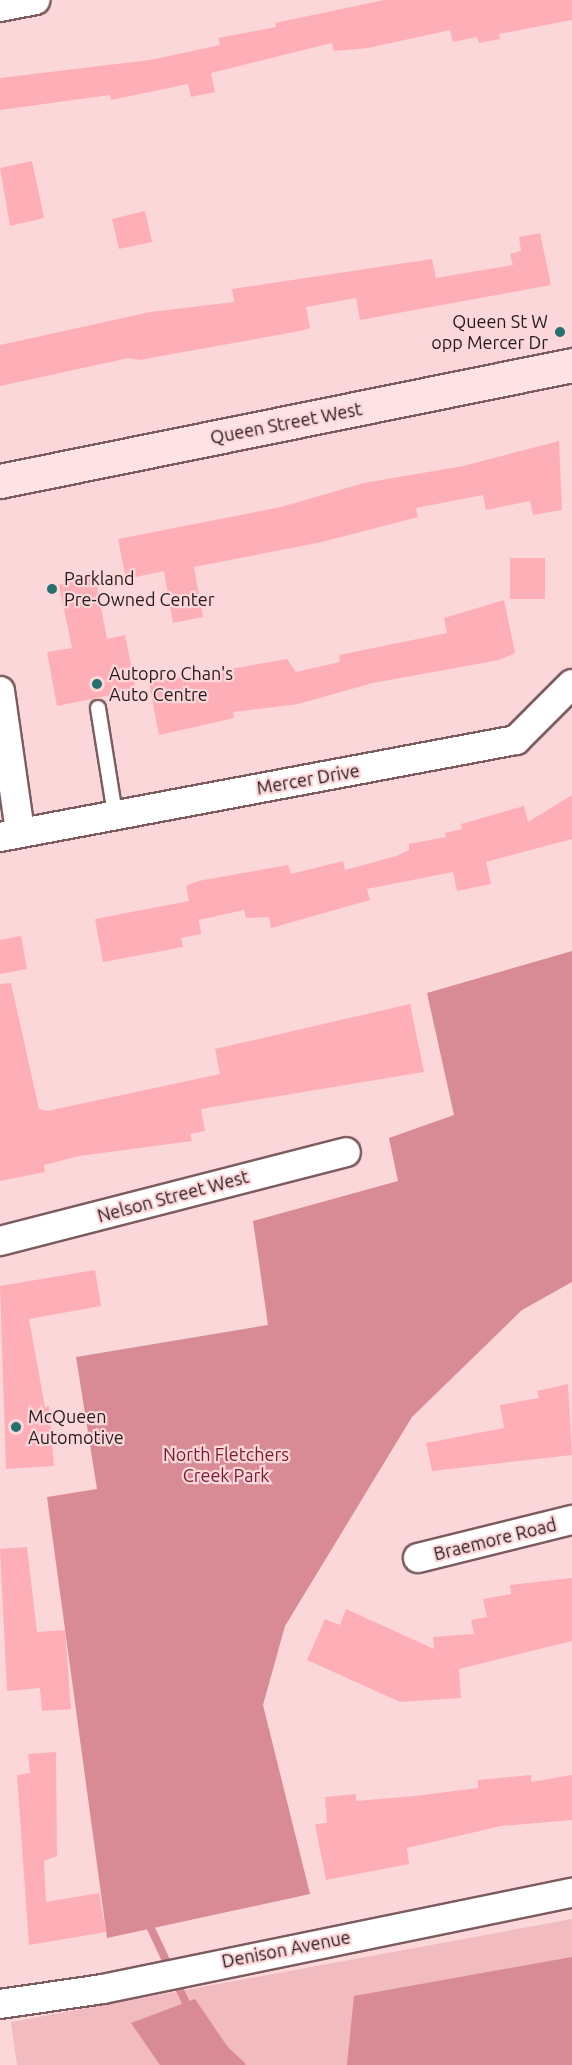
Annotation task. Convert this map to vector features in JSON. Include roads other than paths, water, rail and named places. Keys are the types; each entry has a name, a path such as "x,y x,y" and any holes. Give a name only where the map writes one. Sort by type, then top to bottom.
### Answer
{"main road":[{"name":"Queen Street West","path":"0,481 572,365"}],"street":[{"path":"0,7 35,0"},
{"name":"Mercer Drive","path":"10,835 516,741 572,684"},
{"path":"0,691 10,835"},
{"name":"Nelson Street West","path":"0,1241 346,1152"},
{"name":"Braemore Road","path":"418,1558 572,1520"},
{"name":"Denison Avenue","path":"0,2004 141,1981 206,1964 572,1893"}],"lane":[{"path":"98,708 115,814"}],"waterway":[{"path":"170,1969 134,1892 125,1621 110,1562 115,1474 176,1392 210,1400 282,1454 337,1395 354,1298 448,1159 464,1092 509,1045 572,1041"},
{"path":"175,1980 196,2023 241,2065"}],"place":[{"name":"Queen St W opp Mercer Dr","path":"560,332"},
{"name":"Parkland Pre-Owned Center","path":"52,589"},
{"name":"Autopro Chan's Auto Centre","path":"97,684"},
{"name":"McQueen Automotive","path":"16,1427"}],"park label":[{"name":"North Fletchers Creek Park","path":"226,1465"}]}
